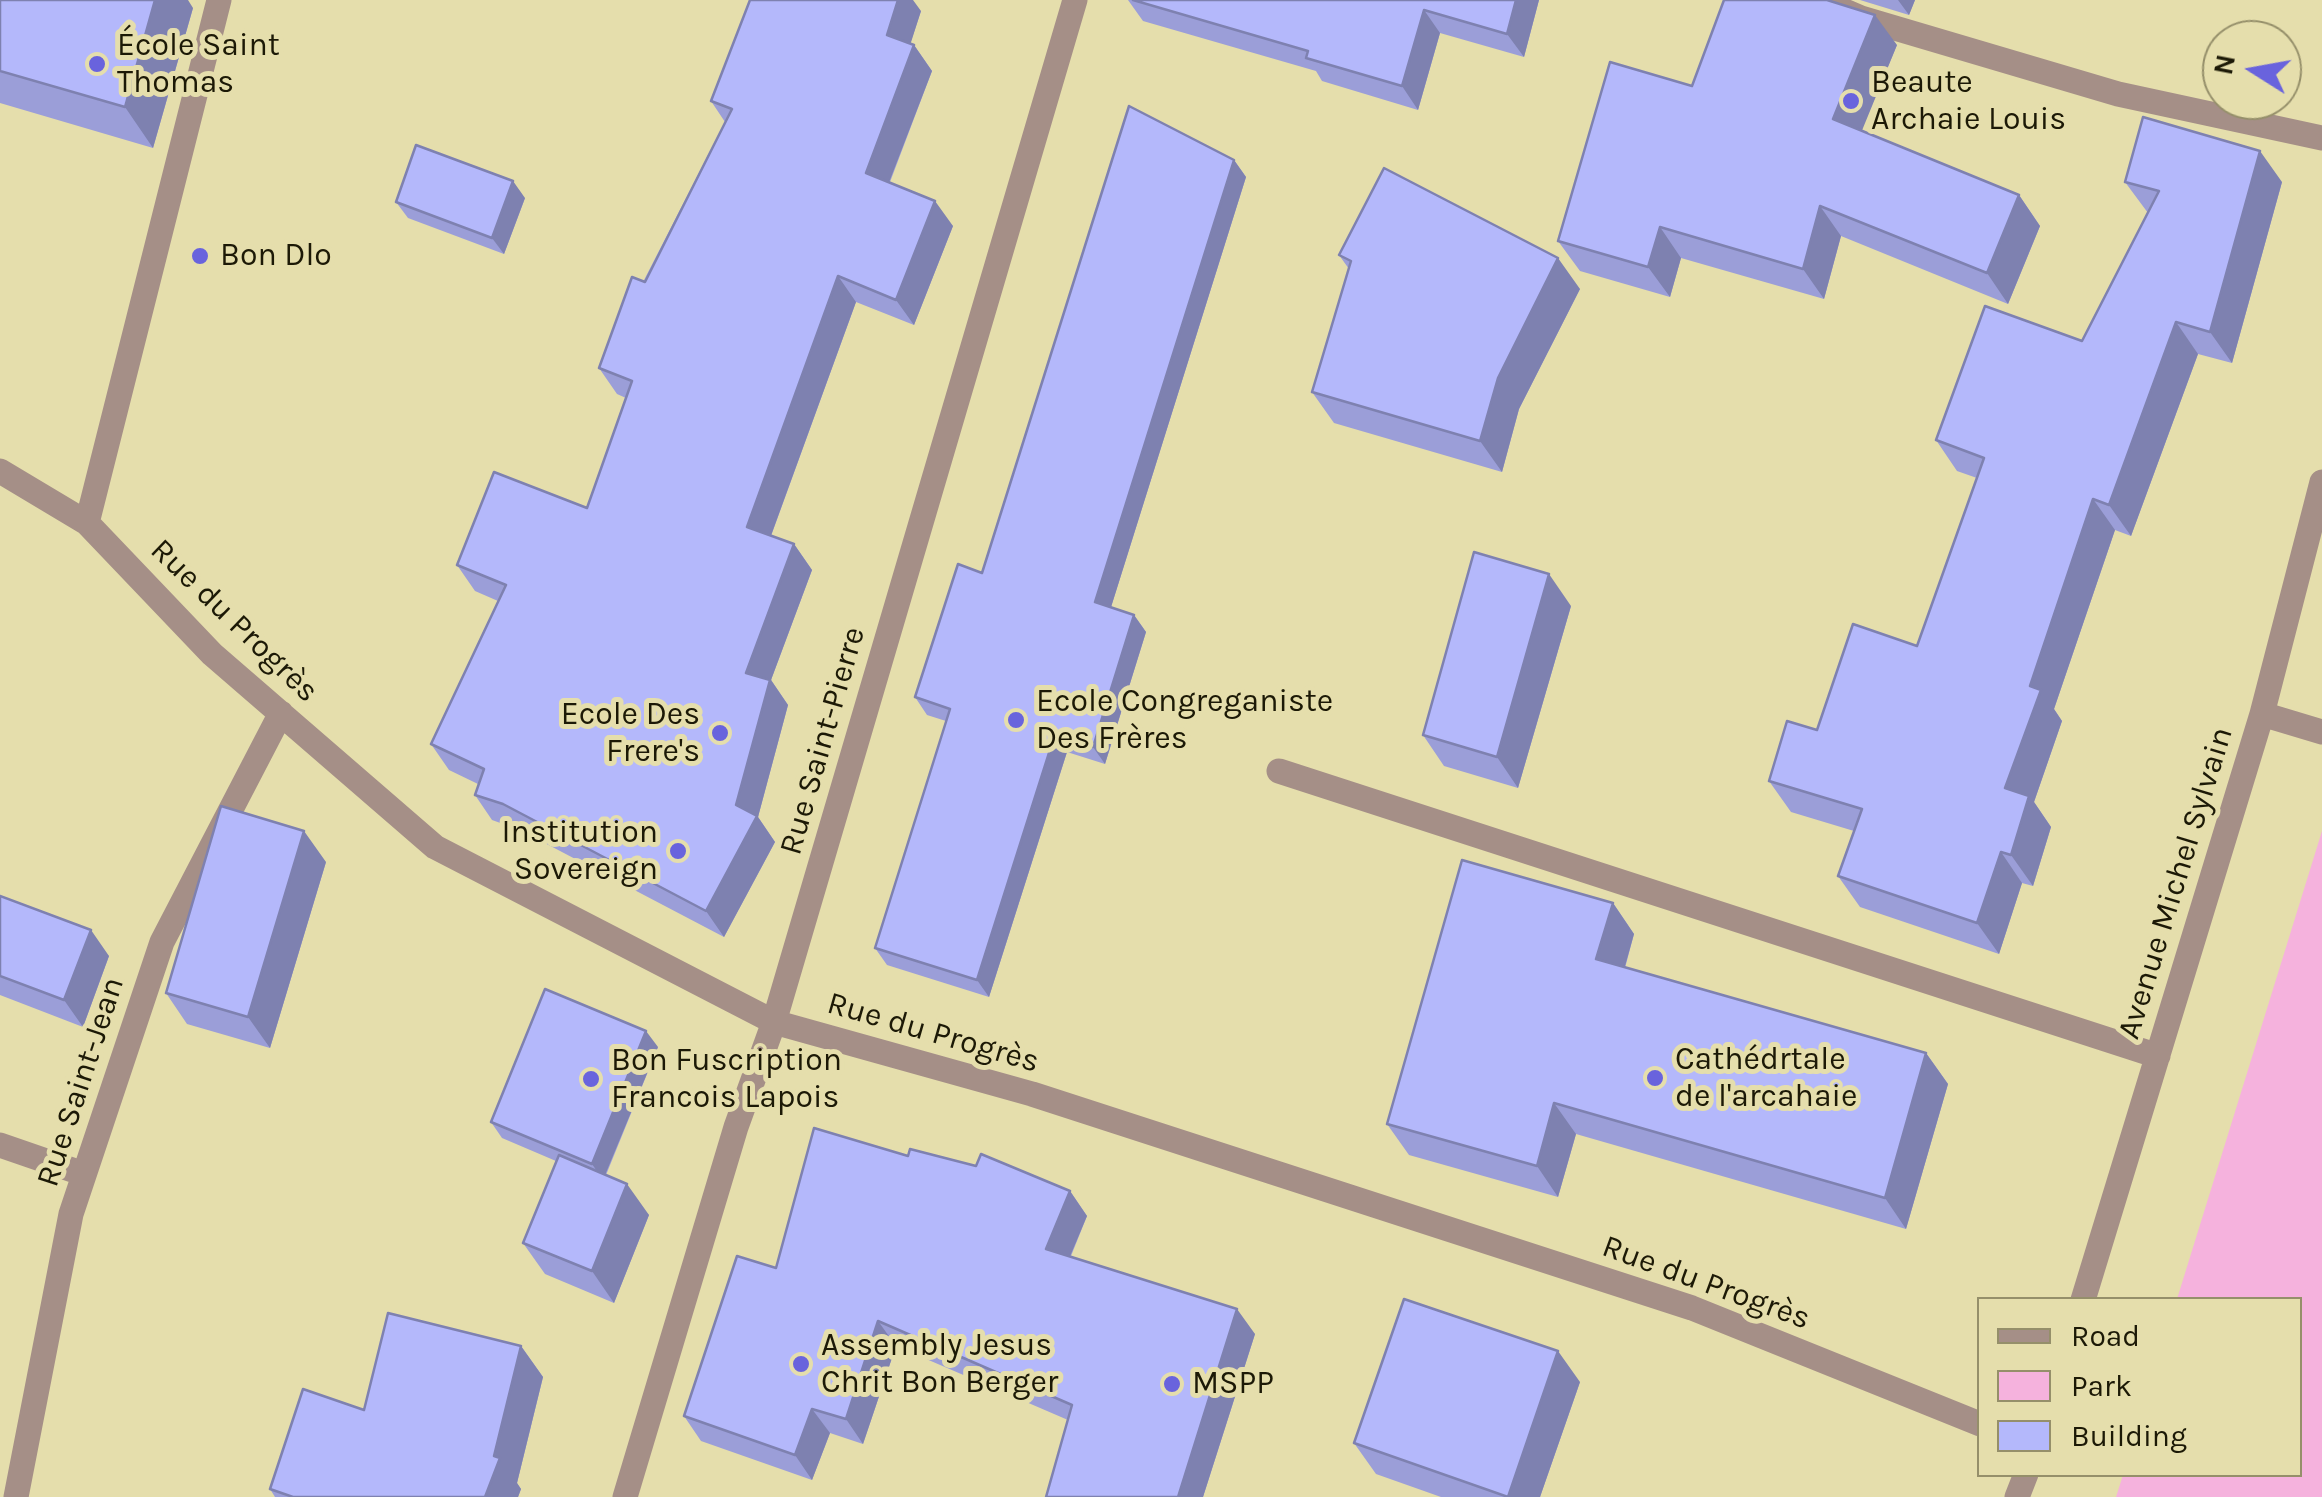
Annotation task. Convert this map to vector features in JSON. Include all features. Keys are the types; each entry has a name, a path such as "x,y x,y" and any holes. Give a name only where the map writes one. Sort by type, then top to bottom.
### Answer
{"street":[{"path":"87,523 219,0"},
{"name":"Rue Saint-Pierre","path":"625,1497 736,1127 774,1022 1075,0"},
{"path":"1820,0 1860,18 2118,94 2322,138"},
{"name":"Rue du Progrès","path":"0,471 87,523 212,654 435,848 774,1022 1032,1094 1692,1308 1977,1423"},
{"name":"Avenue Michel Sylvain","path":"2084,1297 2262,714 2322,482"},
{"name":"Rue Saint-Jean","path":"16,1497 71,1214 162,942 282,714"},
{"path":"2262,714 2322,732"},
{"path":"1280,771 2158,1056"},
{"path":"0,1145 84,1174"}],"green space":[{"path":"2322,831 2322,1497 2116,1497 2122,1477 2302,1477 2302,1297 2178,1297"}],"building":[{"path":"0,0 155,0 125,107 0,71"},
{"path":"750,0 898,0 887,35 914,45 866,173 935,201 896,300 838,276 747,527 794,544 746,673 770,680 736,805 757,816 706,911 503,804 475,795 484,769 431,744 506,585 457,565 494,472 587,508 632,381 599,368 632,277 645,282 732,109 711,101"},
{"path":"1133,0 1516,0 1507,34 1424,10 1402,86 1306,58 1308,51"},
{"path":"1724,0 1827,0 1875,15 1833,119 2019,195 1987,273 1820,206 1803,269 1660,227 1648,267 1558,241 1610,62 1692,86"},
{"path":"1129,106 1234,160 1095,602 1134,615 1093,747 1055,734 977,980 875,948 950,709 915,697 958,564 982,573"},
{"path":"2143,117 2260,151 2210,332 2176,322 2109,505 2093,499 2030,686 2041,690 2005,788 2029,796 2011,855 2001,852 1977,923 1838,876 1862,809 1769,781 1787,721 1817,730 1853,624 1917,646 1984,458 1936,440 1985,306 2082,341 2159,191 2125,182"},
{"path":"416,145 513,181 492,238 396,202"},
{"path":"1384,168 1558,258 1498,378 1480,441 1312,392 1351,261 1339,255"},
{"path":"1474,552 1549,574 1497,757 1423,735"},
{"path":"221,806 304,831 248,1017 166,993"},
{"path":"1462,860 1613,903 1596,959 1926,1053 1885,1198 1554,1103 1537,1166 1387,1124"},
{"path":"0,896 91,930 64,1000 0,976"},
{"path":"545,989 646,1031 592,1164 491,1122"},
{"path":"814,1128 908,1156 910,1149 976,1166 981,1154 1070,1191 1046,1249 1237,1309 1178,1497 1046,1497 1072,1405 878,1321 846,1419 812,1409 795,1455 684,1416 737,1256 776,1268"},
{"path":"559,1155 627,1184 592,1271 523,1243"},
{"path":"1404,1299 1558,1351 1508,1497 1354,1443"},
{"path":"388,1313 521,1346 494,1456 500,1458 485,1497 293,1497 270,1489 303,1389 364,1410"}],"place":[{"name":"École Saint Thomas","path":"97,64"},
{"name":"Beaute Archaie Louis","path":"1851,101"},
{"name":"Bon Dlo","path":"200,256"},
{"name":"Ecole Congreganiste Des Frères","path":"1016,720"},
{"name":"Ecole Des Frere's","path":"720,733"},
{"name":"Institution Sovereign","path":"678,851"},
{"name":"Cathédrtale de l'arcahaie","path":"1655,1078"},
{"name":"Bon Fuscription Francois Lapois","path":"591,1079"},
{"name":"Assembly Jesus Chrit Bon Berger","path":"801,1364"},
{"name":"MSPP","path":"1172,1384"}]}
